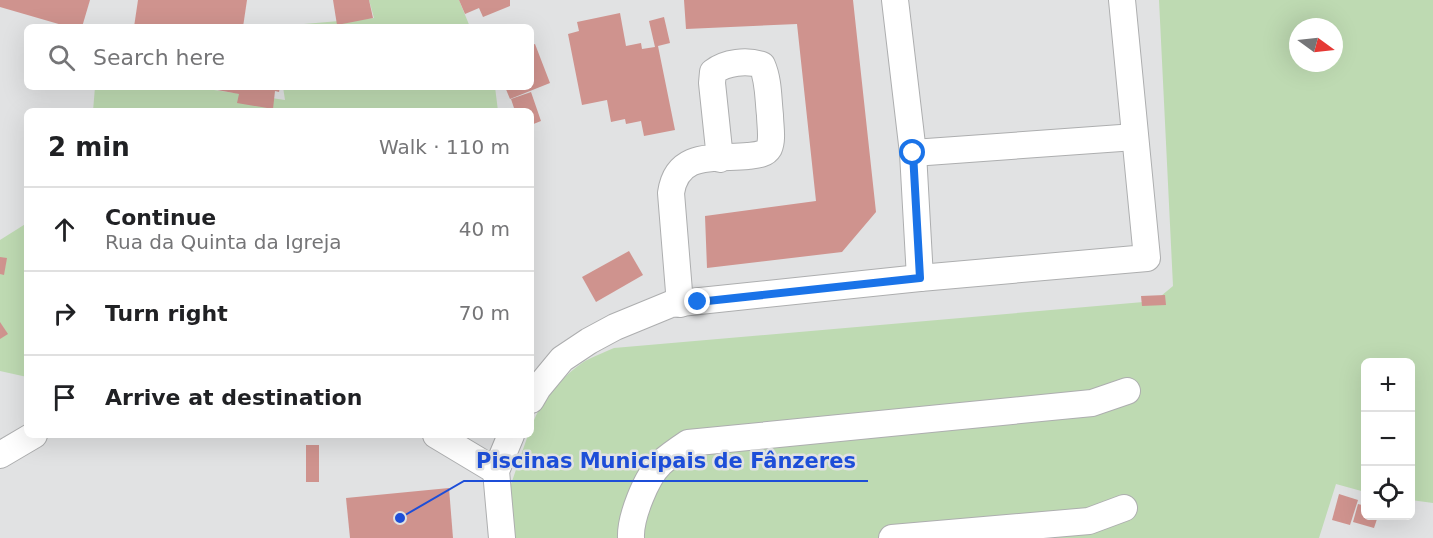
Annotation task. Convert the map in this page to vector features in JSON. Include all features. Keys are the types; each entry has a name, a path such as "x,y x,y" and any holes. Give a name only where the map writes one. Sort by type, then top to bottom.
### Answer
{"street":[{"path":"896,0 913,153 920,278"},
{"path":"534,394 562,359 589,341 671,304 920,278 1147,258 1122,0"},
{"path":"913,153 1135,137"},
{"path":"680,304 671,194 673,181 680,169 691,161 720,159"},
{"path":"632,538 630,526 642,493 659,465 688,443 1092,403 1126,391"},
{"path":"0,455 29,438"},
{"path":"441,438 496,471"},
{"path":"502,538 496,471 510,438"},
{"path":"892,538 1089,521 1124,508"}],"green space":[{"path":"369,0 459,0 469,24 304,24 374,18"},
{"path":"1159,0 1433,0 1433,503 1415,501 1415,358 1361,358 1361,491 1336,484 1319,538 509,538 510,487 527,438 534,438 536,415 550,394 577,367 614,348 1155,301 1173,286"},
{"path":"95,90 214,90 285,100 283,90 495,90 498,108 93,108"},
{"path":"24,225 24,376 0,371 0,240"}],"building":[{"path":"0,0 90,0 83,24 59,24 0,7"},
{"path":"138,0 247,0 243,24 134,24"},
{"path":"333,0 369,0 373,18 337,24"},
{"path":"459,0 510,0 510,6 483,17 479,8 465,14"},
{"path":"684,0 853,0 876,212 842,252 707,268 705,216 816,201 797,24 686,29"},
{"path":"620,13 626,46 641,43 642,49 655,47 649,21 664,17 670,43 658,46 675,130 644,136 641,121 626,124 625,119 611,122 607,100 582,105 568,34 579,31 577,22"},
{"path":"534,44 550,83 534,89"},
{"path":"217,90 279,90 279,92 275,91 273,108 237,103 239,94"},
{"path":"506,90 532,90 510,99"},
{"path":"531,92 541,121 534,124 534,108 514,108 511,99"},
{"path":"629,251 643,275 596,302 582,277"},
{"path":"0,257 7,258 4,275 0,274"},
{"path":"1165,295 1166,305 1142,306 1141,296"},
{"path":"0,322 8,334 0,339"},
{"path":"306,445 319,445 319,482 306,482"},
{"path":"449,488 453,538 350,538 346,498"},
{"path":"1339,494 1358,500 1350,525 1332,520"},
{"path":"1358,504 1361,505 1361,520 1377,520 1374,528 1353,522"}],"place":[{"name":"Piscinas Municipais de Fânzeres","path":"400,518"}],"route":[{"path":"698,302 920,278 913,153"}]}
